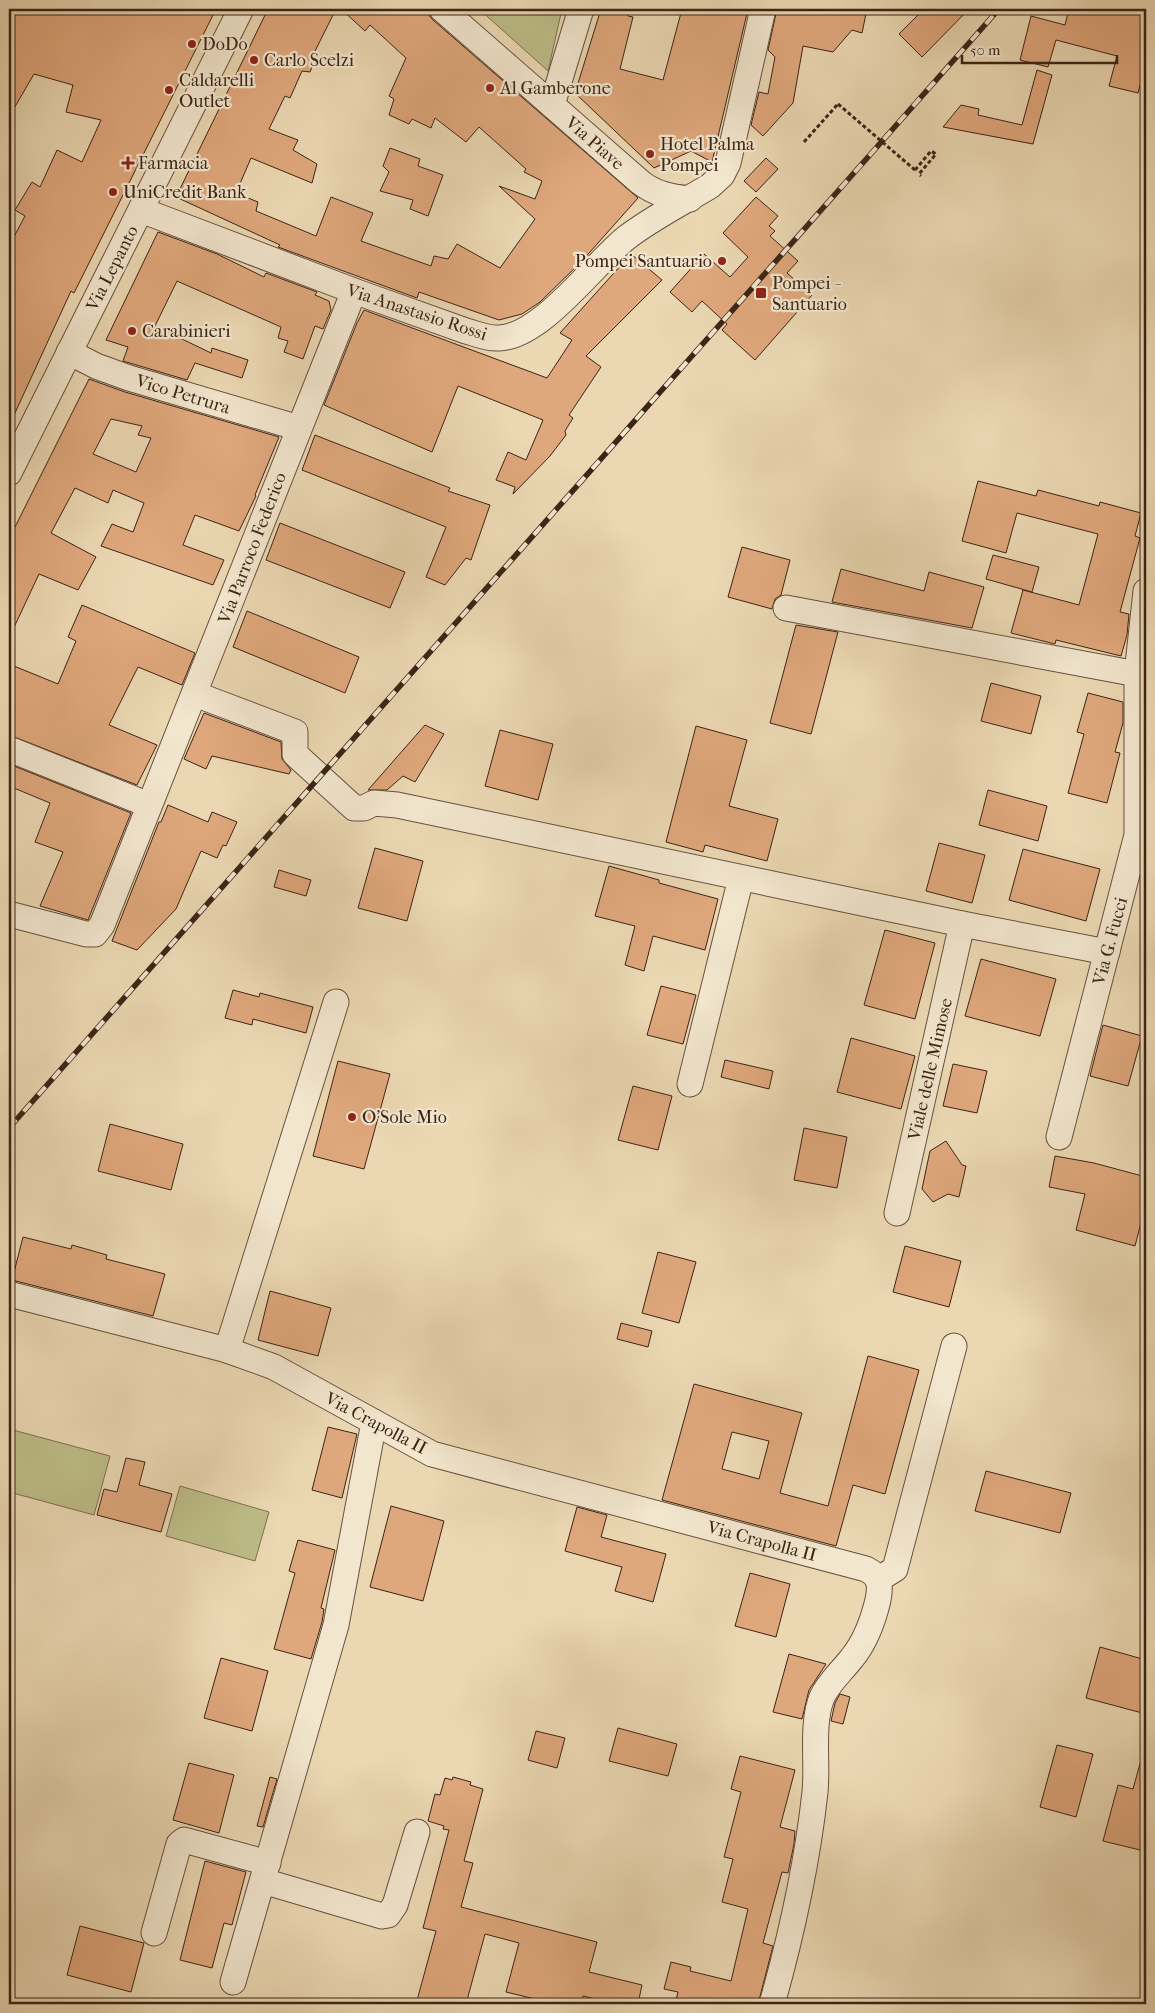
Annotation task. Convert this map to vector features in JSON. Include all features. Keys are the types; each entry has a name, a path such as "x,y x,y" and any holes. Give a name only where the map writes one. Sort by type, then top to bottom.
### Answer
{"street":[{"name":"Via Lepanto","path":"9,473 241,9"},
{"name":"Via Piave","path":"442,9 652,191 672,197 690,199"},
{"path":"552,105 581,9"},
{"name":"Via Anastasio Rossi","path":"141,210 354,291 466,331 500,338 522,331 540,320 627,238 710,186 722,175 728,163 763,9"},
{"name":"Via Parroco Federico","path":"9,914 86,934 96,934 102,925 354,291"},
{"name":"Vico Petrura","path":"69,352 96,366 129,378 299,428"},
{"name":"Via G. Fucci","path":"1059,1137 1107,952 1142,836 1137,674 1146,591"},
{"path":"786,608 1137,674"},
{"path":"195,694 295,732 295,754 354,808 364,808 374,803 397,805 962,924 1107,952"},
{"path":"9,749 149,805"},
{"path":"690,1084 742,878"},
{"name":"Viale delle Mimose","path":"897,1213 962,924"},
{"path":"227,1350 336,1002"},
{"name":"Via Crapolla II","path":"9,1294 227,1350 274,1367 432,1454 866,1569 874,1573 879,1579"},
{"path":"772,2004 786,1954 805,1869 815,1790 817,1728 821,1700 833,1680 853,1657 866,1636 880,1591 879,1579 895,1569 954,1346"},
{"path":"232,1982 336,1625 374,1422"},
{"path":"154,1933 178,1844 184,1840 382,1916 388,1914 395,1904 417,1832"}],"path":[{"path":"804,142 838,104 915,170 931,151 936,154 919,174 922,176"}],"green space":[{"path":"479,9 562,9 548,71"},
{"path":"9,1429 110,1456 94,1515 9,1492"},
{"path":"180,1486 269,1512 255,1561 166,1536"}],"building":[{"path":"9,9 216,9 74,293 71,291 9,426 9,246 25,216 15,210 32,182 40,187 57,150 82,162 101,120 66,112 73,85 34,74 9,117"},
{"path":"268,9 336,9 313,55 315,59 310,72 302,71 290,98 285,96 269,129 298,140 293,150 317,164 312,183 251,158 236,193 258,202 256,211 316,236 331,197 373,213 361,241 431,266 434,256 448,259 457,244 500,268 535,219 499,186 535,199 542,181 524,172 526,169 479,127 466,142 435,118 431,128 412,119 409,124 389,115 394,99 389,96 406,58 370,25 365,31 341,9 423,9 433,20 638,198 582,261 540,302 522,314 499,320 419,292 417,298 278,247 280,245 176,197"},
{"path":"601,9 630,9 628,16 633,17 620,69 663,80 682,9 748,9 712,162 691,151 654,168 575,93"},
{"path":"777,9 867,9 862,33 852,30 833,52 803,46 793,103 763,136 751,125 759,92 768,94 775,57 768,50"},
{"path":"924,9 969,9 922,57 899,34"},
{"path":"1069,9 1146,9 1146,64 1138,93 1109,86 1117,56 1056,40 1048,67 1020,60 1031,16 1065,25"},
{"path":"1037,70 1052,75 1033,144 943,127 961,105 979,109 978,115 1022,125"},
{"path":"390,148 420,159 418,166 443,175 428,216 410,209 413,200 380,191 389,172 383,166"},
{"path":"766,158 778,169 756,192 744,181"},
{"path":"756,197 778,216 769,226 775,231 770,236 798,261 787,273 812,295 755,360 722,330 727,324 702,301 692,312 670,292 704,254 730,277 748,257 723,233"},
{"path":"158,232 217,254 264,277 266,273 317,292 315,295 329,301 331,310 323,329 315,326 303,359 284,352 288,341 278,338 281,327 177,281 155,326 211,353 212,348 248,360 242,378 195,363 187,380 123,361 128,347 106,340"},
{"path":"631,254 662,280 586,356 601,367 569,415 573,418 565,431 566,435 550,456 513,494 515,487 496,480 508,452 526,460 543,420 458,386 432,452 324,405 364,310 547,378 572,340 560,333"},
{"path":"89,379 125,392 279,437 256,496 239,531 195,515 183,545 224,560 213,585 101,546 112,524 133,532 144,503 113,490 108,503 75,488 51,533 96,557 78,590 39,574 9,638 9,539","holes":["111,419 142,426 138,435 151,438 136,472 93,454"]},
{"path":"315,435 450,488 448,491 490,505 471,560 466,558 445,585 426,577 446,527 302,470"},
{"path":"978,481 1036,496 1038,490 1099,506 1100,502 1141,513 1135,536 1140,538 1120,612 1129,614 1127,635 1121,656 1056,640 1055,644 1011,633 1023,590 1079,605 1098,534 1017,513 1006,553 962,541"},
{"path":"280,523 405,572 390,608 266,560"},
{"path":"742,547 790,560 781,595 775,599 772,609 728,597"},
{"path":"993,555 1039,567 1032,592 986,579"},
{"path":"841,569 924,591 929,572 984,587 972,628 832,602"},
{"path":"82,605 195,653 182,685 138,667 109,725 157,745 137,785 9,735 9,664 58,684 76,641 68,637"},
{"path":"247,611 359,657 345,693 233,647"},
{"path":"796,625 838,632 811,734 770,723"},
{"path":"991,683 1041,696 1031,734 981,721"},
{"path":"1088,693 1123,702 1123,723 1115,752 1120,753 1107,803 1068,793 1084,734 1077,732"},
{"path":"204,713 281,742 282,759 291,770 289,774 212,756 206,769 184,759"},
{"path":"425,725 444,734 415,782 403,776 387,790 368,790"},
{"path":"696,726 747,740 729,806 778,819 767,861 705,845 703,852 666,842"},
{"path":"500,730 553,744 538,800 485,786"},
{"path":"9,764 131,813 88,920 40,906 63,852 35,842 50,803 9,786"},
{"path":"988,790 1047,806 1038,841 979,825"},
{"path":"168,805 208,822 212,812 237,822 226,846 223,845 217,858 201,851 176,909 137,950 112,941 159,822 161,822"},
{"path":"939,843 985,855 972,903 926,891"},
{"path":"375,848 423,861 407,921 358,908"},
{"path":"1023,849 1100,869 1086,921 1009,900"},
{"path":"609,866 659,880 659,883 718,899 705,950 653,936 644,971 625,965 635,926 595,916"},
{"path":"279,870 311,880 306,896 274,887"},
{"path":"885,930 935,943 915,1019 864,1005"},
{"path":"981,959 1056,979 1040,1036 965,1016"},
{"path":"661,986 696,995 683,1044 647,1035"},
{"path":"233,990 259,997 260,993 313,1007 306,1033 253,1019 252,1025 225,1018"},
{"path":"1103,1025 1142,1036 1128,1086 1090,1076"},
{"path":"851,1038 915,1056 901,1109 837,1092"},
{"path":"725,1060 773,1071 769,1089 721,1077"},
{"path":"338,1061 390,1074 364,1169 313,1156"},
{"path":"953,1064 987,1071 977,1113 943,1106"},
{"path":"633,1086 672,1096 658,1150 618,1140"},
{"path":"110,1124 183,1144 171,1190 98,1171"},
{"path":"804,1128 847,1137 837,1188 794,1180"},
{"path":"946,1141 962,1165 966,1166 959,1197 948,1194 933,1202 922,1189 930,1151"},
{"path":"1055,1156 1094,1163 1146,1177 1146,1203 1135,1246 1076,1230 1085,1194 1049,1187"},
{"path":"23,1237 71,1249 72,1245 107,1255 106,1259 165,1274 153,1316 12,1280"},
{"path":"905,1246 961,1261 949,1307 893,1292"},
{"path":"658,1252 696,1262 679,1323 642,1313"},
{"path":"270,1291 331,1308 318,1356 258,1340"},
{"path":"621,1323 652,1331 648,1347 617,1339"},
{"path":"868,1356 919,1370 885,1494 853,1485 836,1546 662,1500 694,1384 802,1413 780,1493 828,1506","holes":["732,1432 769,1441 759,1479 722,1469"]},
{"path":"328,1427 357,1434 342,1498 312,1490"},
{"path":"126,1458 145,1462 139,1485 172,1494 161,1532 97,1515 104,1489 117,1492"},
{"path":"986,1471 1071,1493 1060,1533 975,1511"},
{"path":"391,1506 444,1521 423,1601 370,1587"},
{"path":"577,1507 607,1515 601,1537 666,1554 653,1602 615,1591 622,1567 565,1551"},
{"path":"298,1540 335,1550 321,1608 324,1609 322,1622 311,1659 274,1649 295,1573 289,1571"},
{"path":"750,1573 790,1584 776,1637 735,1626"},
{"path":"1100,1647 1146,1660 1146,1714 1086,1698"},
{"path":"789,1654 826,1664 809,1690 802,1719 773,1712"},
{"path":"221,1658 268,1671 252,1731 204,1718"},
{"path":"840,1694 850,1697 843,1724 831,1721 835,1703"},
{"path":"618,1728 677,1744 668,1776 609,1761"},
{"path":"536,1731 565,1738 557,1768 528,1760"},
{"path":"1057,1745 1093,1754 1076,1817 1040,1807"},
{"path":"740,1756 795,1770 780,1827 795,1831 794,1844 788,1873 782,1872 763,1943 773,1946 758,2004 675,2004 678,1992 664,1989 671,1962 691,1967 690,1971 731,1981 748,1909 722,1902 733,1859 724,1857 741,1792 731,1789"},
{"path":"1141,1760 1146,1760 1146,1826 1140,1850 1103,1841 1118,1785 1133,1789"},
{"path":"189,1763 234,1775 219,1833 173,1820"},
{"path":"270,1777 277,1779 263,1827 257,1826"},
{"path":"453,1777 471,1782 470,1785 483,1789 464,1861 473,1863 461,1907 597,1942 589,1972 642,1985 638,2004 616,2004 583,1996 581,2004 538,2004 539,2000 506,1992 519,1943 485,1934 466,2004 416,2004 436,1931 423,1928 449,1830 443,1829 444,1826 428,1821 435,1794 440,1795 445,1778 452,1780"},
{"path":"205,1861 246,1872 232,1925 224,1923 212,1968 180,1960"},
{"path":"80,1926 144,1943 131,1992 67,1975"}],"railway":[{"path":"9,1128 999,9"}],"place":[{"name":"DoDo","path":"192,44"},
{"name":"Carlo Scelzi","path":"254,60"},
{"name":"Al Gamberone","path":"490,88"},
{"name":"Caldarelli Outlet","path":"169,90"},
{"name":"Hotel Palma Pompei","path":"650,154"},
{"name":"Farmacia","path":"128,163"},
{"name":"UniCredit Bank","path":"113,192"},
{"name":"Pompei Santuario","path":"722,261"},
{"name":"Pompei - Santuario","path":"761,293"},
{"name":"Carabinieri","path":"132,331"},
{"name":"O'Sole Mio","path":"352,1117"}]}
